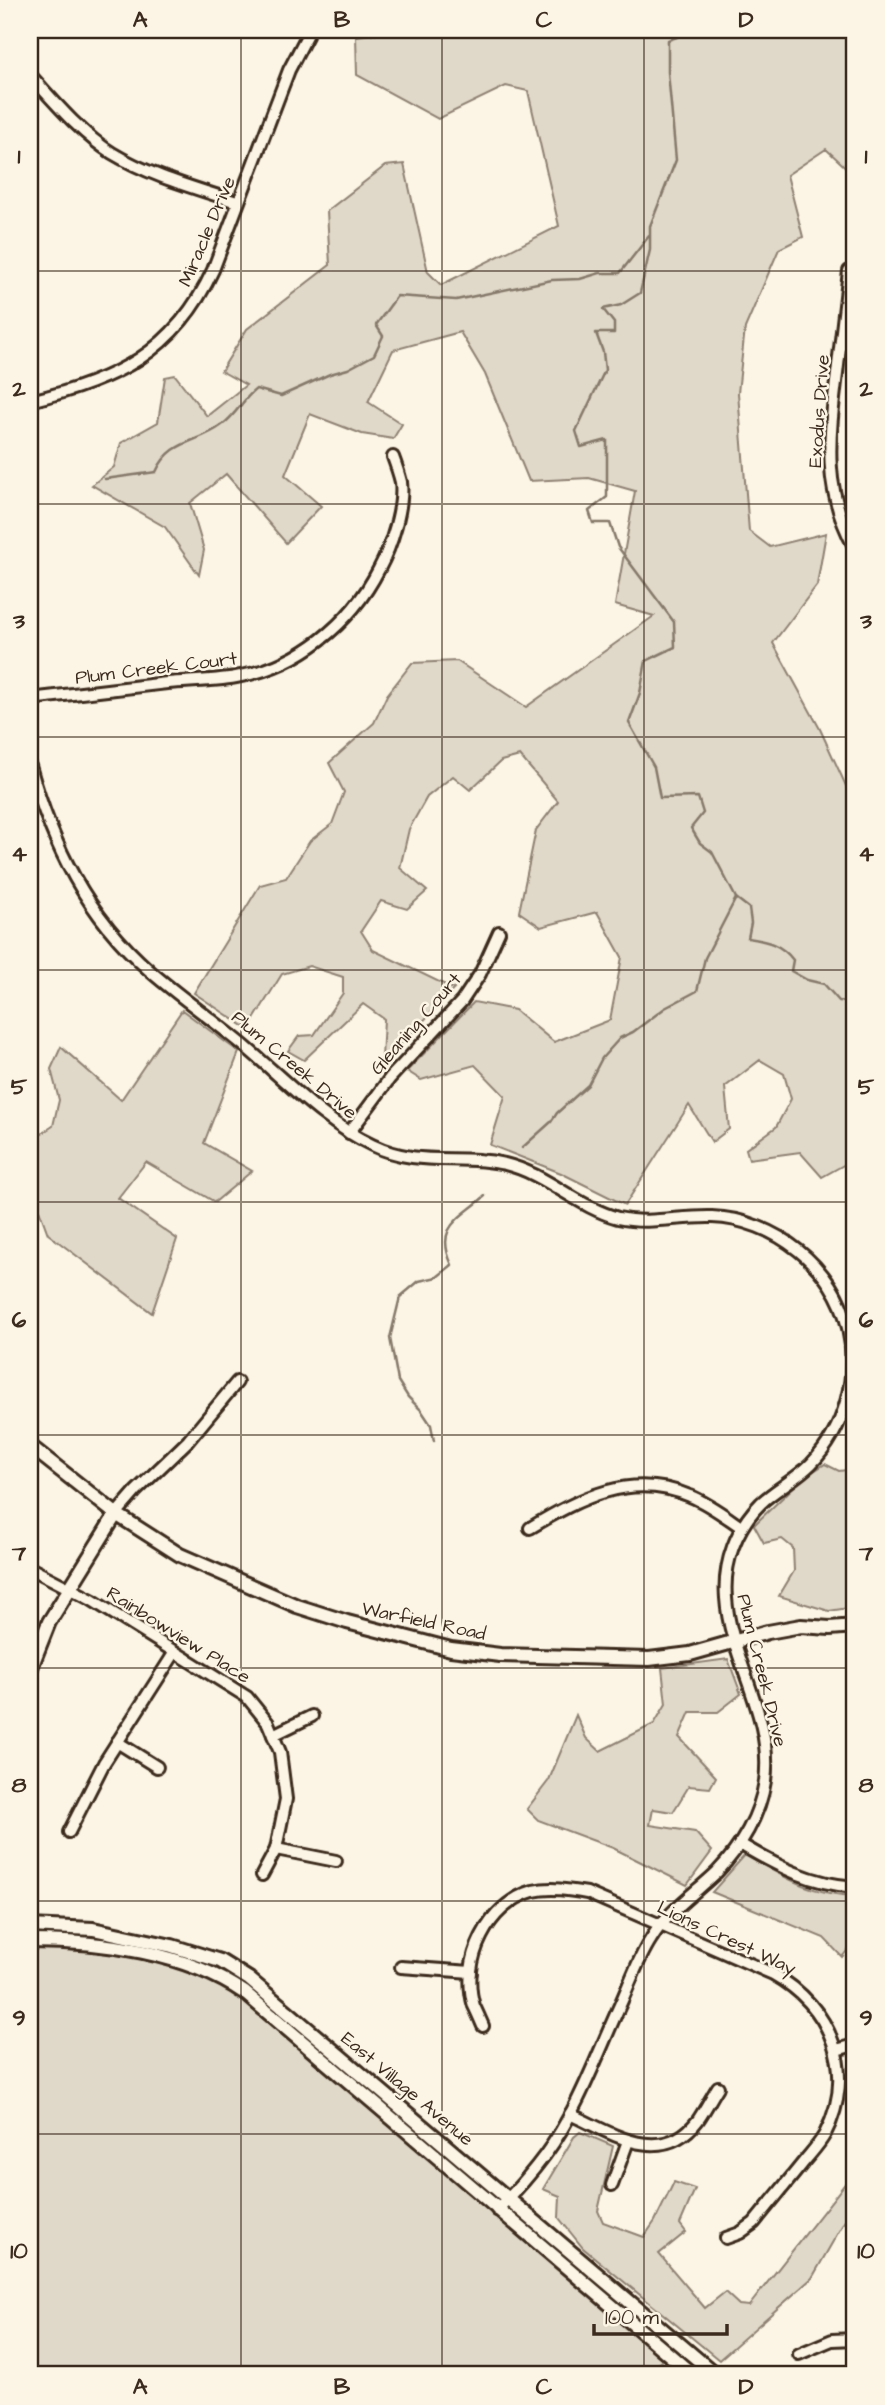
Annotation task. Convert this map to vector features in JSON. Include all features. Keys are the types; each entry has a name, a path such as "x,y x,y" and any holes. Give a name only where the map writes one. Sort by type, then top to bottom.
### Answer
{"street":[{"name":"Miracle Drive","path":"30,401 98,382 141,358 161,343 178,325 204,289 289,70 310,30"},
{"path":"30,75 80,127 112,152 155,174 237,202"},
{"name":"Exodus Drive","path":"849,271 829,441 834,497 843,526 855,548"},
{"name":"Plum Creek Court","path":"30,699 237,677 275,666 310,648 354,609 384,561 393,534 401,491 393,457"},
{"name":"Plum Creek Drive","path":"30,766 43,813 68,868 98,916 116,937 152,972 349,1133 375,1147 406,1157 485,1160 510,1165 540,1177 586,1206 619,1218 657,1222 713,1217 763,1228 797,1248 820,1271 840,1304 847,1322 852,1375 844,1410 832,1437 811,1464 762,1502 741,1527 730,1556 725,1584 727,1611 761,1722 766,1758 760,1803 740,1844 717,1871 671,1910 649,1941 569,2115 548,2152 497,2210"},
{"name":"Gleaning Court","path":"349,1133 390,1078 462,1001 480,974 499,932"},
{"path":"30,1670 49,1622 116,1514 188,1441 237,1382"},
{"name":"Warfield Road","path":"30,1446 116,1514 180,1555 297,1606 451,1649 500,1655 649,1659 690,1654 768,1632 801,1626 855,1626"},
{"path":"530,1528 588,1496 638,1486 664,1488 688,1495 741,1527"},
{"name":"Rainbowview Place","path":"30,1567 175,1651 247,1697 268,1723 280,1752 286,1799 276,1849 262,1875"},
{"path":"69,1832 104,1763 175,1651"},
{"path":"273,1735 312,1716"},
{"path":"117,1742 157,1767"},
{"path":"740,1844 781,1868 817,1882 855,1887"},
{"path":"276,1849 336,1861"},
{"name":"Lions Crest Way","path":"471,1972 478,1942 495,1915 522,1896 535,1891 562,1889 587,1893 773,1974 790,1984 819,2013 836,2050 838,2096 832,2117 823,2137 754,2223 740,2233 726,2238"},
{"name":"East Village Avenue","path":"30,1926 93,1929 133,1937 220,1961 249,1979 716,2375"},
{"name":"East Village Avenue","path":"30,1941 79,1942 128,1949 197,1967 223,1978 255,2001 693,2375"},
{"path":"401,1967 471,1972 473,2004 483,2026"},
{"path":"836,2050 855,2045"},
{"path":"569,2115 628,2141 654,2145 678,2139 698,2120 718,2087"},
{"path":"612,2185 628,2141"},
{"path":"799,2354 832,2340 855,2339"}],"shaded area":[{"path":"406,30 855,30 855,183 852,173 826,149 787,175 803,237 779,249 745,328 738,393 749,531 770,547 826,533 817,585 773,643 820,729 852,799 855,797 855,1171 849,1162 822,1177 800,1152 749,1159 746,1149 776,1127 791,1099 784,1074 760,1060 725,1087 729,1129 712,1142 689,1105 625,1205 561,1173 490,1145 505,1096 475,1065 421,1080 407,1071 474,1002 515,1010 554,1042 610,1020 622,957 597,912 541,927 519,912 536,830 558,801 520,756 501,761 470,790 453,776 427,797 409,829 400,868 427,891 407,909 381,901 361,931 373,950 454,989 386,1060 382,1059 384,1019 363,1004 304,1060 288,1051 299,1036 314,1035 343,993 343,977 309,966 282,974 248,1029 194,993 260,885 286,878 310,841 332,824 344,792 329,763 374,723 387,695 412,663 457,661 526,707 654,616 615,605 635,491 589,478 529,481 485,374 460,332 393,350 368,402 402,424 393,439 362,434 310,414 285,475 321,506 286,543 226,474 190,503 204,550 199,575 165,527 92,485 114,467 121,443 158,422 165,377 175,375 207,416 246,385 221,371 247,329 330,265 327,211 385,166 404,164 428,272 441,285 559,226 528,91 506,86 438,119 357,75 356,36"},
{"path":"182,1010 239,1052 204,1143 252,1171 215,1202 146,1162 118,1198 177,1239 152,1313 48,1234 37,1204 30,1201 30,1141 53,1126 59,1100 51,1069 61,1047 121,1100"},
{"path":"825,1464 839,1471 855,1469 855,1607 829,1611 779,1596 794,1571 793,1548 782,1539 764,1543 754,1525 803,1478"},
{"path":"728,1659 741,1694 718,1712 690,1712 679,1737 716,1777 710,1788 689,1786 673,1812 653,1809 650,1825 695,1832 712,1851 687,1885 613,1848 538,1820 527,1809 549,1780 576,1715 586,1738 600,1751 654,1724 666,1704 662,1668"},
{"path":"745,1855 810,1888 855,1896 854,1942 842,1957 824,1938 712,1892"},
{"path":"30,1941 79,1942 224,1978 669,2355 643,2375 30,2375"},
{"path":"580,2132 613,2146 598,2211 603,2222 644,2237 674,2182 695,2189 680,2224 686,2232 659,2254 705,2308 725,2292 739,2305 749,2306 855,2171 855,2203 812,2278 719,2360 583,2248 559,2218 560,2196 543,2189 574,2137"}],"waterway":[{"path":"676,30 677,37 668,40 668,72 676,160 650,226 650,250 640,293 621,305 603,309 614,323 614,333 596,333 603,352 605,370 576,431 581,447 607,440 607,497 589,511 593,523 610,523 618,547 674,622 675,647 646,661 640,693 629,723 654,767 660,798 698,797 703,813 691,828 700,843 712,852 736,898 749,908 751,923 748,938 778,947 793,960 791,971 807,980 824,984 839,1001 855,1002"},
{"path":"105,479 156,472 169,453 227,421 256,389 281,396 348,369 374,355 383,336 376,325 397,296 456,300 552,280 620,273 649,236"},
{"path":"522,1148 588,1085 602,1058 620,1038 633,1032 665,1008 697,991 705,958 736,898"},
{"path":"434,1441 431,1425 398,1381 390,1338 400,1297 419,1281 437,1277 452,1265 447,1252 448,1232 452,1224 485,1196"}]}
